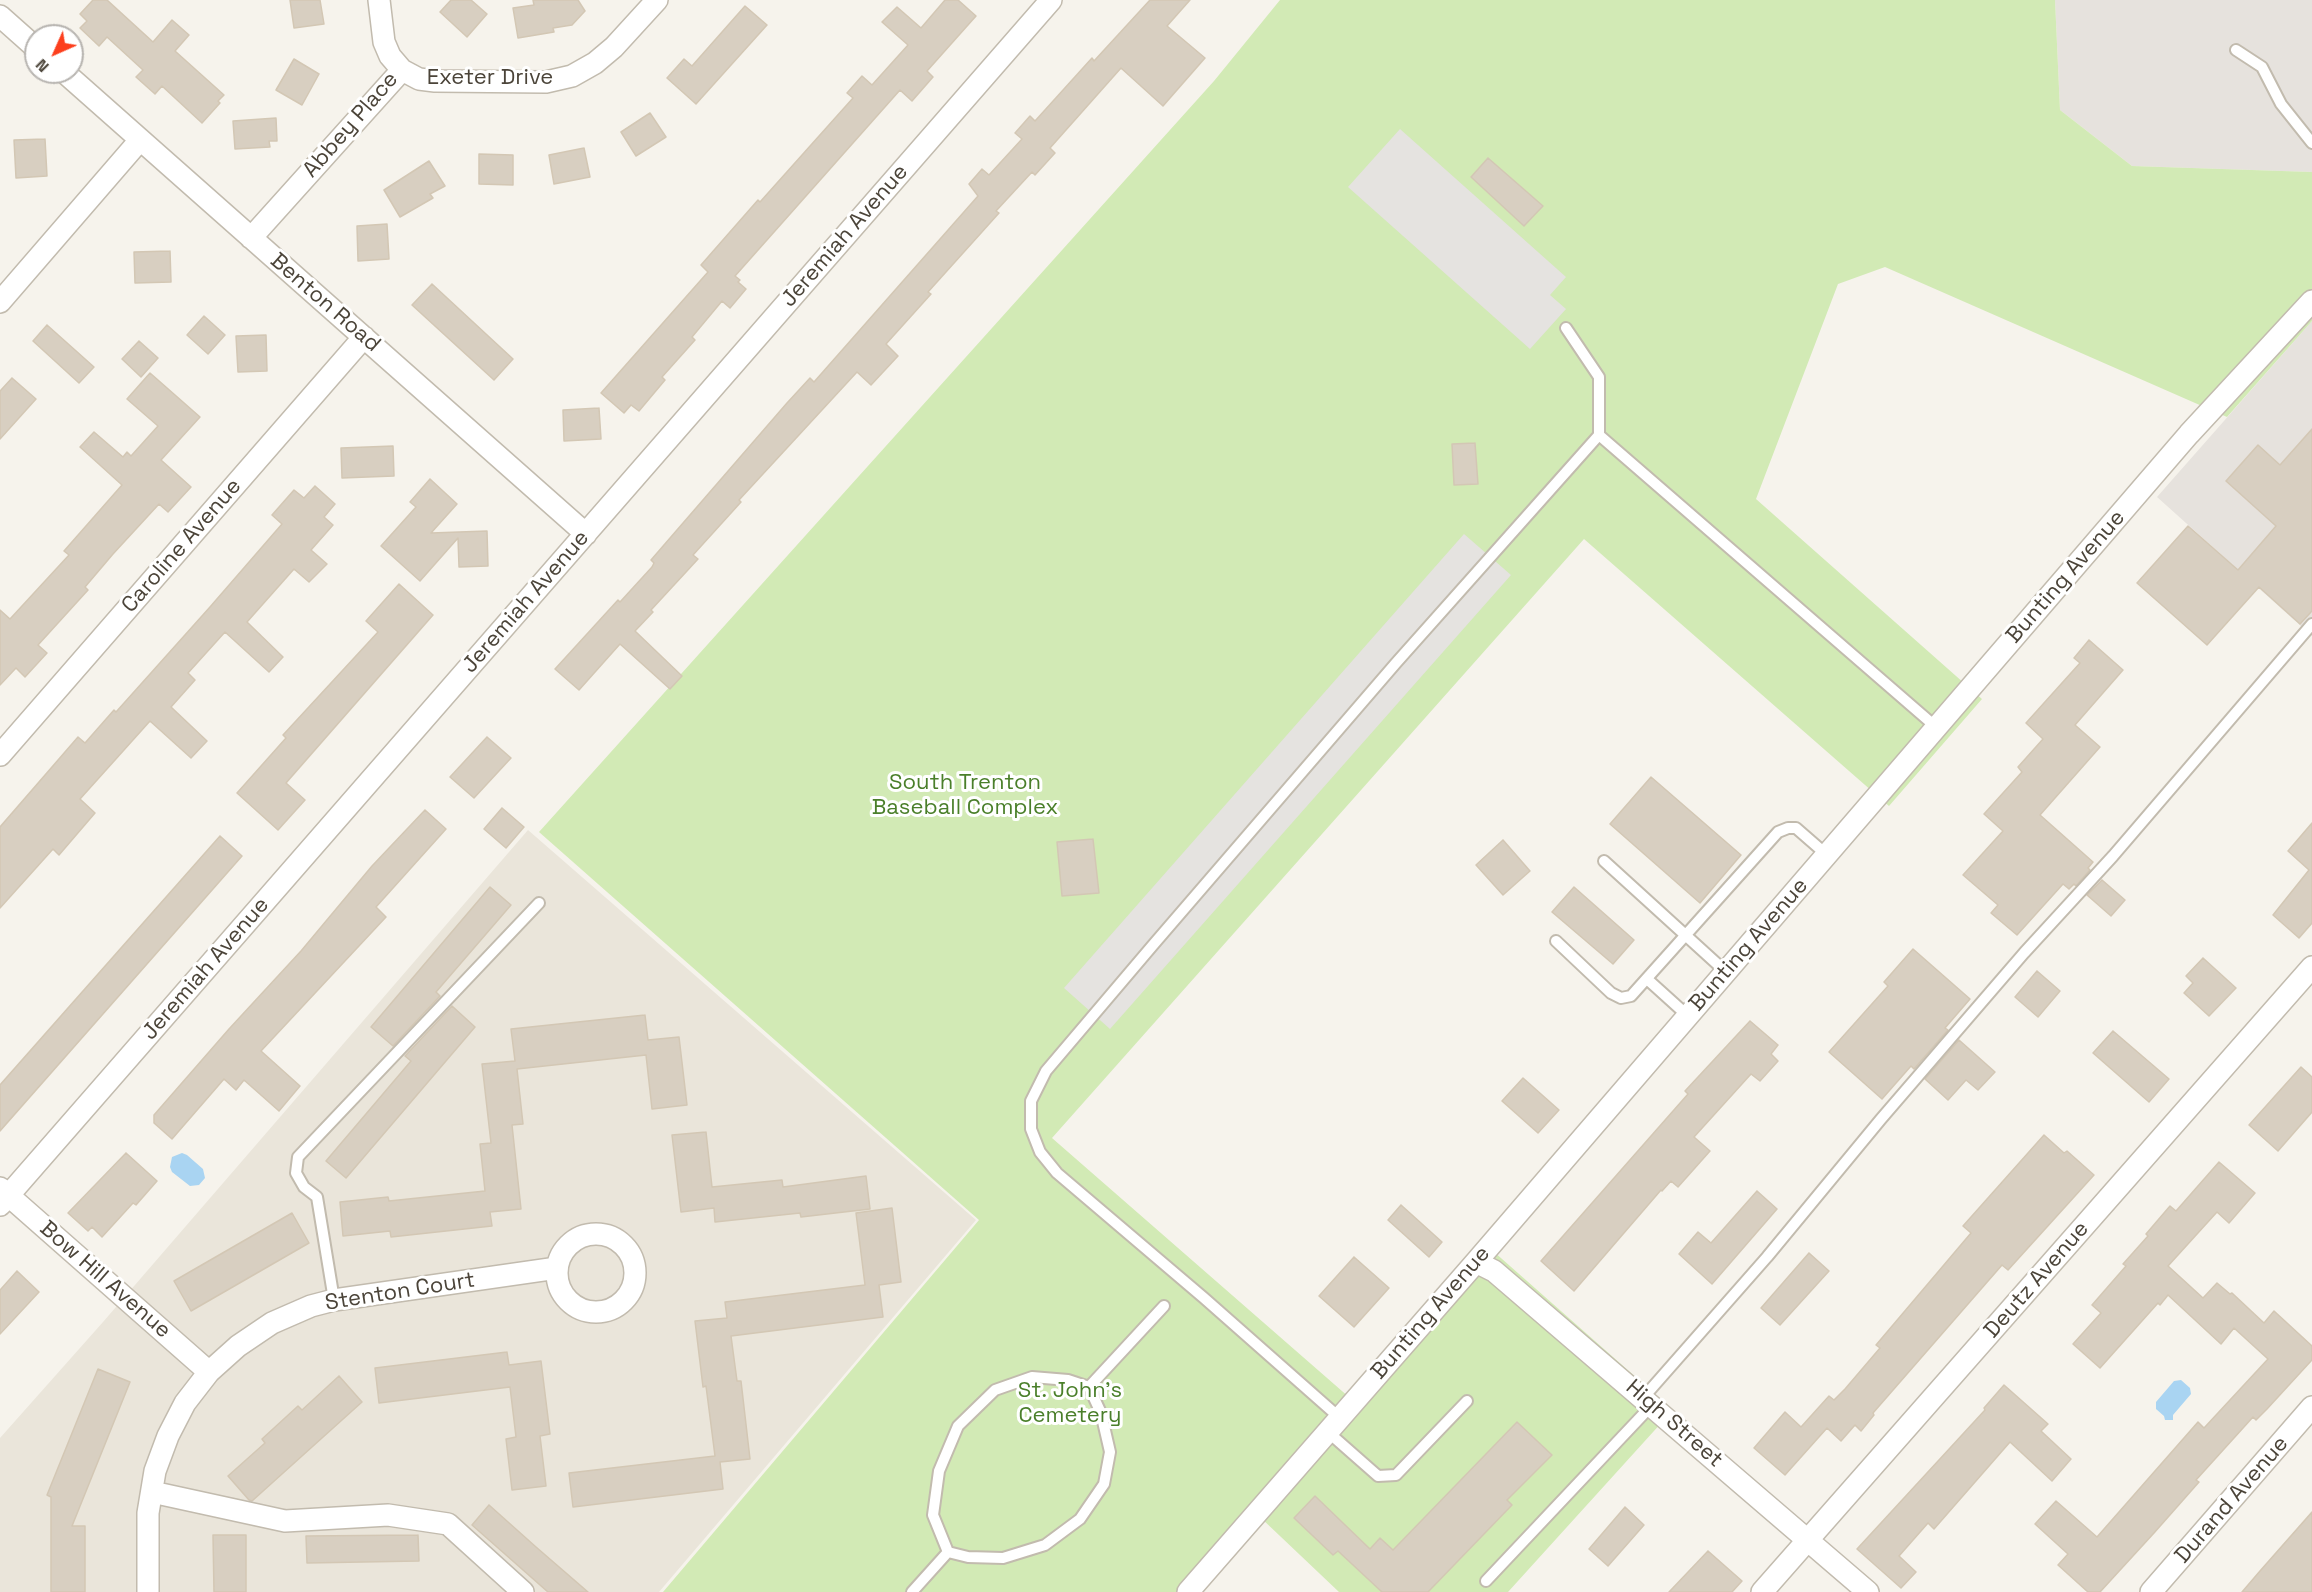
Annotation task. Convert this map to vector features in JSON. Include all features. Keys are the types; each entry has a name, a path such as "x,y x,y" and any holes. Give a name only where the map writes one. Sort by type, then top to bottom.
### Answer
{"street":[{"name":"Abbey Place","path":"251,238 402,70 390,56 384,42 379,0"},
{"name":"Exeter Drive","path":"402,70 418,79 435,81 546,82 572,76 596,63 608,53 657,0"},
{"name":"Jeremiah Avenue","path":"3,1196 586,534 1051,0"},
{"path":"0,16 24,37"},
{"name":"Benton Road","path":"77,84 586,534"},
{"path":"0,302 140,140"},
{"name":"Bunting Avenue","path":"1188,1592 1476,1262 2188,434 2312,302"},
{"name":"Caroline Avenue","path":"0,755 364,337"},
{"name":"Deutz Avenue","path":"1762,1592 2312,968"},
{"name":"Bow Hill Avenue","path":"3,1196 209,1372"},
{"name":"High Street","path":"1476,1262 1494,1270 1868,1592"},
{"name":"Stenton Court","path":"148,1592 148,1512 155,1472 168,1436 185,1403 209,1372 238,1346 272,1323 311,1306 334,1300 557,1268"},
{"name":"Durand Avenue","path":"2151,1592 2312,1407"},
{"path":"152,1492 285,1521 388,1515 448,1524 523,1592"}],"lane":[{"path":"2236,50 2262,67 2281,104 2312,143"},
{"path":"1467,1401 1396,1475 1378,1476 1334,1425 1204,1298 1057,1173 1040,1152 1031,1128 1030,1101 1046,1071 1168,927 1396,663 1599,435 1599,377 1566,328"},
{"path":"1599,435 1936,727"},
{"path":"1486,1581 1648,1402 1896,1101 2024,953 2113,856 2312,624"},
{"path":"1556,941 1611,993 1621,998 1631,996 1778,832 1796,828 1827,855"},
{"path":"1604,861 1726,972"},
{"path":"334,1300 317,1197 304,1187 296,1173 298,1157 539,903"},
{"path":"1647,979 1688,1016"},
{"path":"1089,1387 1164,1306"},
{"path":"1032,1377 1068,1380 1089,1387 1101,1413 1110,1452 1104,1484 1080,1519 1045,1545 1003,1558 969,1557 948,1552 933,1515 939,1471 958,1426 995,1390 1032,1377"},
{"path":"912,1592 948,1552"}],"shaded area":[{"path":"2055,0 2312,0 2312,172 2132,166 2060,110"},
{"path":"1400,129 1566,277 1550,295 1566,309 1530,349 1348,187"},
{"path":"2312,321 2312,636 2157,497"},
{"path":"1464,534 1511,575 1110,1029 1064,988"},
{"path":"528,830 976,1220 659,1592 0,1592 0,1438"}],"green space":[{"name":"South Trenton Baseball Complex","path":"1280,0 2055,0 2060,110 2132,166 2312,172 2312,321 2227,417 1885,267 1838,284 1756,499 1982,699 1889,806 1584,539 1052,1138 1358,1405 1493,1251 1673,1410 1508,1592 1339,1592 1261,1518 1196,1592 663,1592 979,1220 539,832 1214,81"}],"water":[{"path":"182,1153 203,1169 205,1178 199,1185 190,1186 172,1172 170,1167 172,1157"},
{"path":"2181,1380 2190,1388 2191,1394 2173,1415 2173,1420 2165,1420 2156,1409 2156,1402 2174,1381"}],"building":[{"path":"93,0 107,0 153,42 172,20 189,35 175,51 224,95 218,101 220,103 202,123 162,86 155,94 136,77 143,70 107,37 99,46 84,32 84,24 87,21 80,14"},
{"path":"290,0 320,0 324,24 294,28"},
{"path":"451,0 471,0 487,14 467,37 440,12"},
{"path":"533,0 578,0 585,11 572,25 553,28 554,32 518,38 513,8 534,5"},
{"path":"945,0 958,0 976,16 927,71 933,77 912,101 900,90 735,276 746,289 730,308 722,301 692,337 695,340 662,377 665,380 639,411 631,405 624,413 601,393 708,272 701,265 853,98 847,93 862,76 872,85 908,45 882,22 897,7 921,28"},
{"path":"1150,0 1190,0 1167,26 1205,58 1163,106 1121,68 1050,148 1055,153 1035,175 1032,172 996,211 999,213 928,292 931,294 886,344 898,356 871,385 857,372 739,500 741,502 693,555 698,559 635,631 682,676 670,689 620,644 579,690 555,669 618,600 620,602 652,567 654,563 651,560 787,403 810,378 814,382 978,196 969,184 982,169 989,175 1022,139 1015,133 1030,116 1035,121 1092,58 1094,61"},
{"path":"745,6 767,25 696,104 667,78 684,59 692,66"},
{"path":"294,59 319,74 302,105 276,90"},
{"path":"650,113 666,137 636,156 621,132"},
{"path":"276,118 277,141 269,141 270,147 235,149 233,121"},
{"path":"45,139 47,176 16,178 14,140"},
{"path":"584,148 590,177 554,184 549,155"},
{"path":"479,154 513,155 513,185 479,184"},
{"path":"1488,158 1543,206 1524,226 1471,177"},
{"path":"429,161 445,186 430,194 433,198 400,217 384,190"},
{"path":"387,224 389,259 358,261 357,226"},
{"path":"170,251 171,282 135,283 134,252"},
{"path":"432,284 513,359 494,380 412,305"},
{"path":"204,316 225,335 208,354 187,335"},
{"path":"47,325 94,367 79,383 33,341"},
{"path":"266,335 267,371 238,372 236,336"},
{"path":"139,341 158,358 141,377 122,359"},
{"path":"150,373 200,417 161,460 191,487 168,512 159,504 113,554 85,587 88,590 38,645 47,653 25,677 16,668 0,685 0,610 10,619 69,555 64,551 122,485 80,447 94,432 123,457 127,452 131,456 158,426 127,399"},
{"path":"12,378 36,399 0,439 0,391"},
{"path":"599,408 601,439 564,441 563,410"},
{"path":"2312,429 2312,611 2300,624 2259,587 2207,645 2137,583 2188,526 2238,570 2276,526 2226,481 2258,445 2280,465"},
{"path":"1475,443 1478,484 1454,485 1452,444"},
{"path":"393,446 394,476 342,478 341,448"},
{"path":"430,479 457,504 431,533 487,531 488,566 459,567 458,538 420,581 381,546 416,507 410,502"},
{"path":"315,486 335,504 324,517 333,525 311,550 327,564 309,582 294,569 247,622 283,657 269,672 225,632 188,673 195,680 171,707 207,741 191,758 150,721 80,799 95,813 59,855 53,849 0,908 0,827 78,737 85,743 114,710 116,712 210,607 282,524 272,515 294,490 304,498"},
{"path":"399,584 433,615 286,783 305,800 278,830 237,793 286,738 283,735 378,632 366,621"},
{"path":"2089,640 2123,670 2075,725 2100,747 2040,815 2093,862 2088,868 2090,870 2076,886 2074,884 2069,889 2063,884 2017,935 1991,913 1998,905 1963,875 2003,831 1984,814 2022,772 2018,767 2043,739 2026,723 2080,663 2074,658"},
{"path":"487,737 511,758 474,798 450,777"},
{"path":"1651,777 1741,855 1700,903 1610,824"},
{"path":"502,808 524,827 506,848 484,829"},
{"path":"425,810 446,829 376,907 386,917 261,1051 300,1086 279,1111 244,1080 236,1090 224,1079 172,1139 154,1123 154,1115 301,951 372,866"},
{"path":"2312,823 2312,923 2299,938 2273,915 2309,870 2288,851"},
{"path":"220,836 242,856 0,1131 0,1085"},
{"path":"1093,839 1099,893 1062,896 1057,842"},
{"path":"1503,840 1530,871 1503,895 1476,865"},
{"path":"2102,880 2125,900 2111,916 2087,895"},
{"path":"490,887 511,905 436,992 440,996 393,1046 371,1027"},
{"path":"1574,887 1634,940 1613,964 1552,912"},
{"path":"1913,949 1970,999 1945,1028 1948,1030 1914,1069 1911,1066 1882,1099 1829,1052 1888,986 1884,982"},
{"path":"2203,958 2236,988 2209,1016 2184,993 2193,983 2186,976"},
{"path":"2037,971 2060,991 2038,1017 2015,997"},
{"path":"452,1006 475,1027 346,1178 326,1161 411,1061 405,1056"},
{"path":"645,1015 648,1040 679,1037 687,1105 652,1109 646,1055 517,1069 523,1124 512,1125 521,1209 490,1212 492,1226 391,1237 390,1231 343,1236 340,1202 388,1197 389,1201 485,1191 480,1144 491,1143 482,1064 515,1061 511,1029"},
{"path":"1750,1021 1778,1045 1771,1054 1778,1061 1760,1081 1751,1074 1694,1137 1710,1151 1678,1187 1671,1181 1661,1190 1574,1291 1541,1261 1688,1094 1685,1091"},
{"path":"2113,1031 2169,1079 2149,1102 2093,1053"},
{"path":"1959,1040 1995,1072 1978,1090 1966,1080 1948,1100 1925,1079"},
{"path":"2301,1067 2312,1077 2312,1112 2278,1151 2249,1125"},
{"path":"1523,1078 1559,1110 1538,1133 1502,1101"},
{"path":"706,1132 712,1187 782,1180 783,1187 866,1176 870,1209 801,1217 800,1213 715,1222 714,1208 681,1212 672,1135"},
{"path":"2044,1135 2064,1153 2067,1151 2094,1175 2008,1270 2002,1265 1873,1413 1874,1415 1861,1431 1855,1425 1841,1441 1827,1428 1785,1475 1754,1448 1785,1412 1801,1427 1829,1396 1834,1400 1845,1389 1880,1348 1876,1345 1971,1233 1963,1226"},
{"path":"126,1153 157,1181 136,1205 133,1203 102,1237 92,1227 88,1231 68,1213"},
{"path":"2219,1162 2255,1193 2229,1223 2217,1212 2168,1266 2203,1298 2217,1283 2230,1294 2232,1293 2264,1323 2274,1311 2312,1346 2312,1360 2256,1420 2253,1417 2196,1480 2199,1482 2100,1592 2088,1592 2058,1565 2068,1554 2035,1524 2056,1501 2097,1537 2198,1422 2204,1428 2268,1359 2234,1328 2221,1344 2168,1295 2160,1305 2158,1303 2100,1368 2073,1344 2101,1313 2092,1305 2126,1266 2123,1264 2148,1236 2146,1234 2170,1206 2176,1211"},
{"path":"1757,1191 1777,1209 1712,1284 1679,1254 1698,1232 1711,1243"},
{"path":"1401,1205 1442,1242 1429,1257 1388,1220"},
{"path":"892,1208 901,1282 879,1285 883,1317 731,1336 737,1381 741,1381 750,1459 720,1462 723,1489 573,1507 569,1473 715,1456 695,1321 727,1318 725,1302 865,1285 856,1213"},
{"path":"292,1213 309,1243 191,1311 174,1281"},
{"path":"1809,1253 1829,1271 1780,1325 1761,1308"},
{"path":"1354,1257 1389,1288 1354,1327 1319,1296"},
{"path":"17,1271 39,1292 0,1334 0,1290"},
{"path":"507,1352 509,1365 541,1361 550,1434 540,1436 546,1486 512,1490 506,1439 516,1437 510,1387 379,1403 375,1368"},
{"path":"98,1369 130,1382 72,1526 85,1526 85,1592 51,1592 51,1497 47,1495"},
{"path":"339,1376 362,1402 252,1501 249,1500 228,1476 265,1443 262,1439 298,1406 302,1410"},
{"path":"2004,1385 2048,1424 2041,1431 2071,1459 2052,1481 2010,1442 1934,1529 1928,1523 1899,1556 1916,1572 1901,1588 1857,1549 1985,1410 1984,1408"},
{"path":"1517,1422 1552,1455 1507,1500 1512,1505 1428,1592 1382,1592 1338,1551 1333,1555 1294,1518 1315,1496 1370,1549 1380,1538 1393,1550"},
{"path":"489,1505 588,1592 548,1592 472,1525"},
{"path":"1625,1507 1644,1525 1608,1566 1589,1549"},
{"path":"2312,1512 2312,1592 2242,1592 2260,1571"},
{"path":"213,1535 246,1535 246,1592 214,1592"},
{"path":"418,1535 419,1561 307,1563 306,1536"},
{"path":"1708,1551 1742,1581 1732,1592 1669,1592"}],"park label":[{"name":"St. John's Cemetery","path":"1070,1404"}]}
